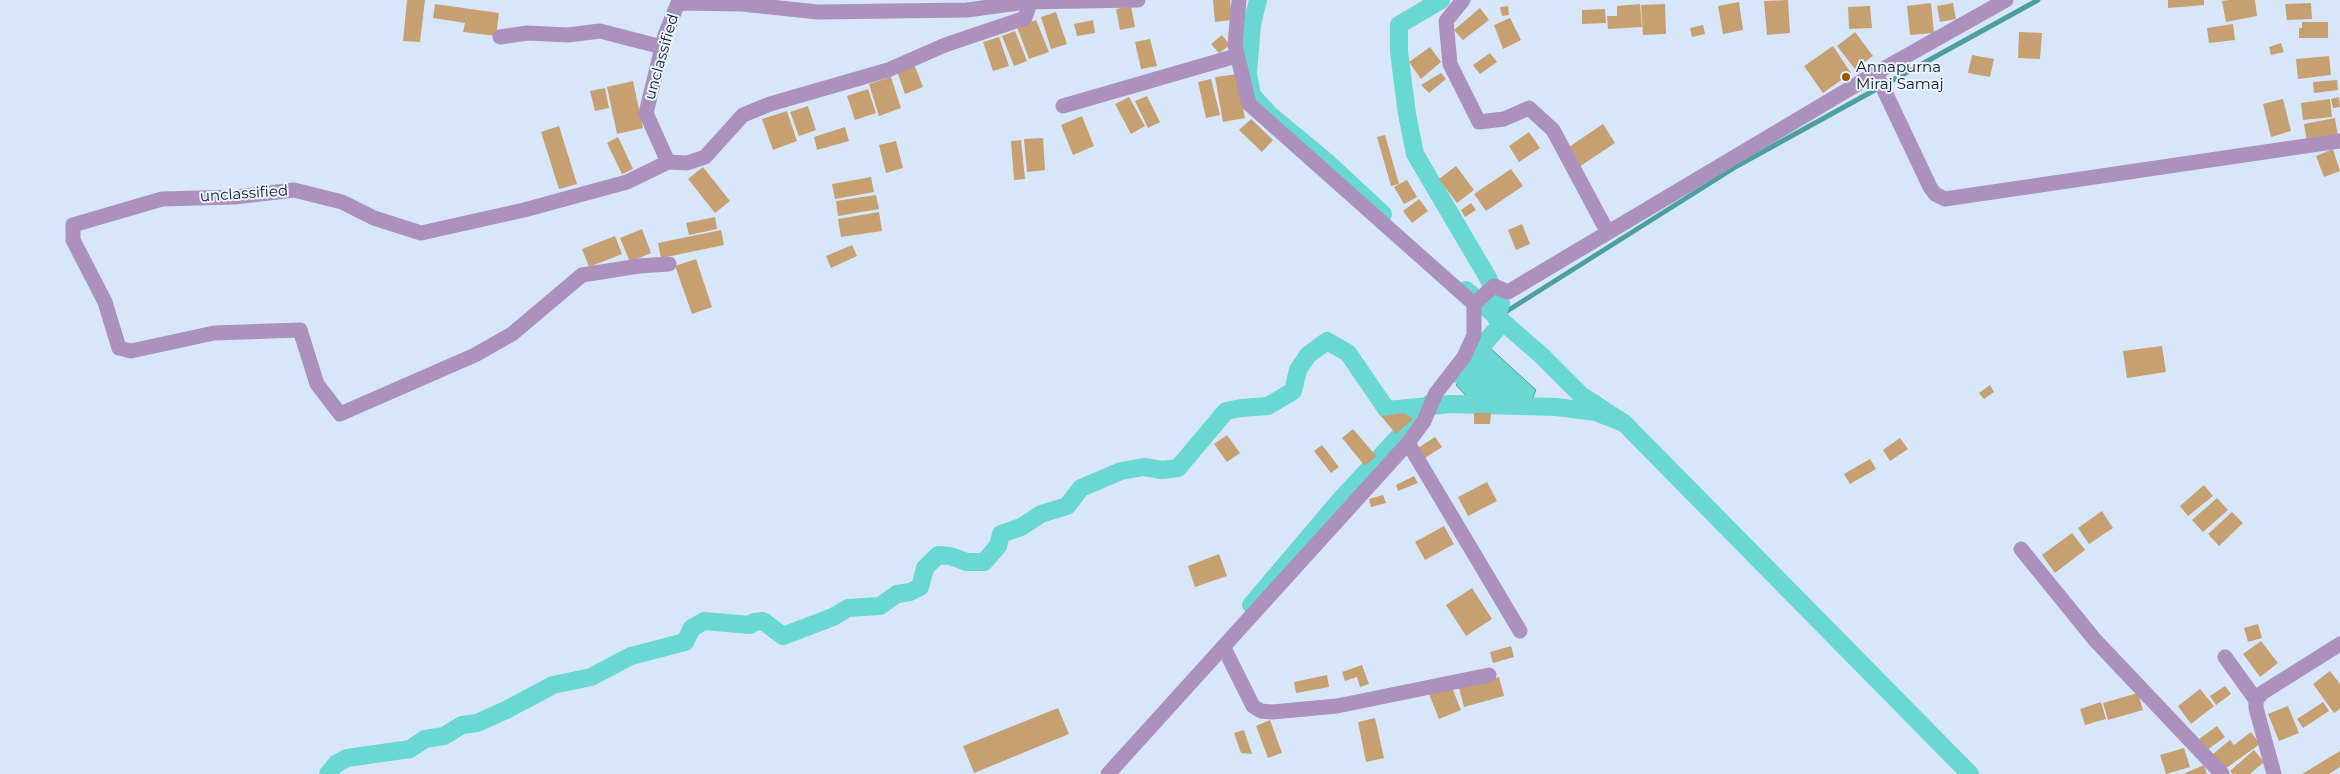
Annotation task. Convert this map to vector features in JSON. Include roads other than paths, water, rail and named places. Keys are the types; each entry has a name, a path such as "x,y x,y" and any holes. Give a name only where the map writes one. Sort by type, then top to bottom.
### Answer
{"street":[{"name":"unclassified","path":"669,264 639,266 582,275 512,334 475,355 340,414 317,384 300,330 214,332 131,351 119,348 105,302 73,240 73,225 162,200 235,197 294,190 342,202 374,218 421,233 586,194 627,182 668,162 646,113 662,47 678,3 742,4 818,12 967,10 1026,2 1138,0"},
{"path":"1239,0 1236,22 1236,56 1249,104 1474,304"},
{"path":"1463,0 1446,21 1450,64 1479,122 1504,119 1529,108 1553,130 1607,231"},
{"path":"1114,771 1408,443 1429,411 1436,393 1464,357 1474,334 1474,304 1494,286 1508,292 1607,231 1876,73 2006,0"},
{"path":"668,162 687,163 706,157 742,115 770,104 888,70 945,45 1025,18 1028,8 1026,2"},
{"path":"500,37 527,33 568,35 600,30 662,47"},
{"path":"1063,106 1236,56"},
{"path":"1876,73 1930,187 1935,194 1945,200 2340,141"},
{"path":"1408,443 1520,631"},
{"path":"2021,549 2095,640 2222,774"},
{"path":"2256,700 2262,693 2340,644"},
{"path":"1224,648 1253,706 1261,711 1272,712 1337,706 1490,675"},
{"path":"2225,656 2256,700 2256,708 2274,774"}],"waterway":[{"path":"1258,0 1252,24 1248,74 1252,95 1270,115 1327,162 1383,214"},
{"path":"1441,0 1399,25 1399,52 1407,114 1415,154 1487,276 1501,304 1496,318"},
{"path":"1496,318 1737,166 2038,0"},
{"path":"1466,290 1541,355 1581,395 1624,423 1970,774"},
{"path":"1457,374 1503,322"},
{"path":"328,774 336,764 347,758 410,749 425,739 444,736 462,725 477,723 553,685 591,677 631,656 685,642 692,628 704,621 750,625 754,622 763,621 783,636 833,617 848,608 880,606 897,594 910,592 920,587 925,568 938,555 950,556 967,562 984,562 998,546 1001,534 1021,527 1041,514 1067,506 1081,488 1121,471 1144,467 1162,470 1178,468 1226,411 1268,406 1293,391 1298,370 1308,355 1327,341 1348,353 1387,410 1451,404 1556,407 1596,412 1624,423"},
{"path":"1251,605 1341,499 1429,404"}],"place":[{"name":"Annapurna Miraj Samaj","path":"1846,77"}]}
